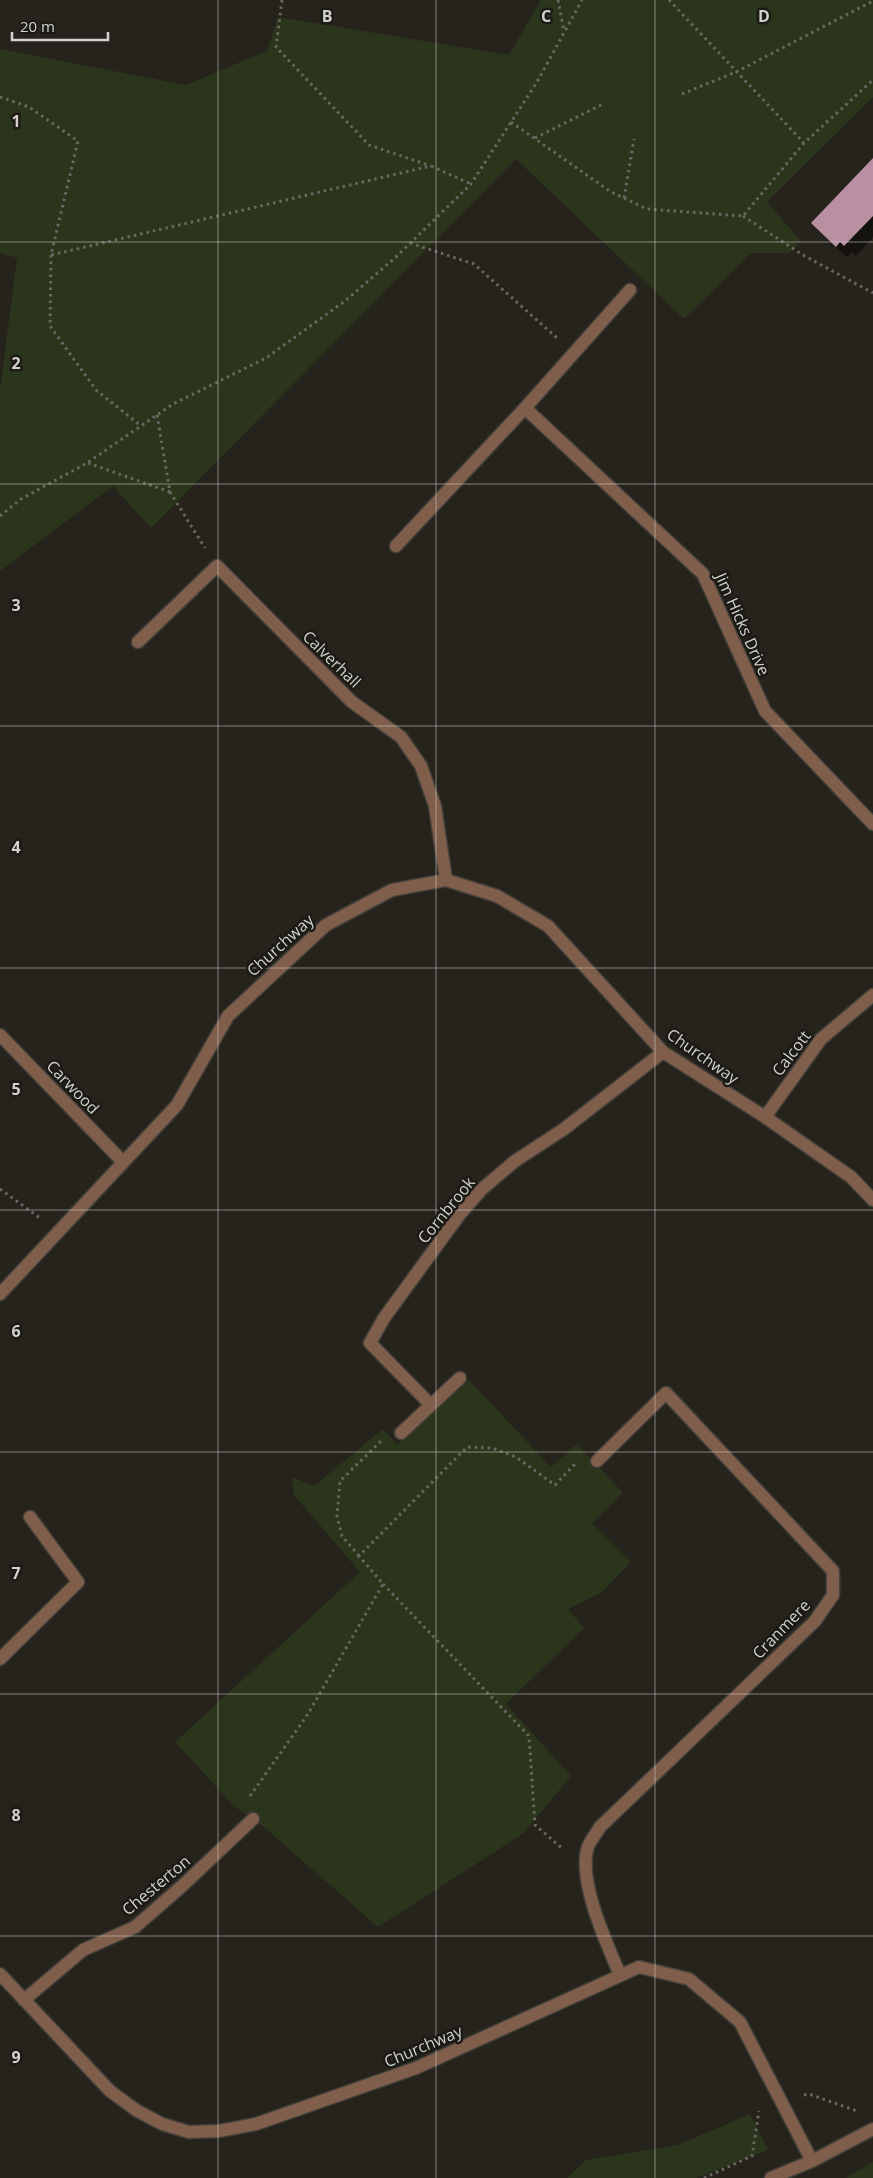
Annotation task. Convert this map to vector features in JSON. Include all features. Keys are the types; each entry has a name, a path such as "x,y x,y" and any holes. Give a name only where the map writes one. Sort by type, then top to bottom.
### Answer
{"street":[{"path":"396,546 525,408 630,290"},
{"name":"Jim Hicks Drive","path":"525,408 703,574 765,711 873,824"},
{"path":"138,642 217,566"},
{"name":"Calverhall","path":"217,566 352,702 401,737 421,766 435,806 446,880"},
{"name":"Churchway","path":"0,1294 177,1105 228,1016 326,925 392,890 446,880 497,896 548,926 663,1052 765,1117 851,1178 873,1200"},
{"name":"Calcott","path":"765,1117 820,1039 873,996"},
{"name":"Carwood","path":"0,1035 123,1162"},
{"name":"Cornbrook","path":"430,1404 370,1343 384,1318 460,1214 482,1189 515,1160 564,1129 663,1052"},
{"path":"401,1433 460,1378"},
{"name":"Cranmere","path":"597,1461 666,1393 833,1571 833,1595 815,1621 600,1827 587,1849 586,1871 593,1905 620,1975"},
{"path":"0,1659 78,1582 30,1517"},
{"name":"Chesterton","path":"24,2000 84,1950 135,1926 181,1887 253,1819"},
{"name":"Churchway","path":"0,1974 110,2091 136,2110 162,2124 189,2132 219,2131 256,2124 416,2068 639,1967 689,1979 740,2022 812,2161"},
{"path":"771,2178 812,2161 873,2129"}],"path":[{"path":"282,0 276,47 369,145 431,166 471,184"},
{"path":"558,0 564,31"},
{"path":"0,516 21,499 87,463 173,404 266,358 346,301 471,184 537,82 582,0"},
{"path":"669,0 804,143"},
{"path":"682,94 736,72 873,1"},
{"path":"743,216 804,143 873,80"},
{"path":"0,97 29,108 78,141 51,255 50,326 96,390 141,426"},
{"path":"535,138 603,104"},
{"path":"511,122 611,192 647,209 743,216 803,255 873,293"},
{"path":"624,198 634,139"},
{"path":"51,255 431,166"},
{"path":"410,243 474,264 574,353"},
{"path":"157,415 170,492 217,566"},
{"path":"87,463 170,492"},
{"path":"0,1189 58,1232"},
{"path":"401,1433 392,1430 340,1481 337,1516 342,1536 383,1584 529,1736 535,1825 563,1849 587,1849"},
{"path":"359,1556 467,1447 492,1448 516,1457 555,1485 580,1459 589,1468 597,1461"},
{"path":"253,1819 250,1795 308,1714 383,1584"},
{"path":"704,2178 752,2156 760,2110 780,2100 810,2094 862,2112"}],"green space":[{"path":"541,0 873,0 873,97 767,202 801,241 790,253 751,253 684,319 516,159 151,528 113,486 0,571 0,390 17,258 0,253 0,49 186,85 267,51 278,17 509,55"},
{"path":"469,1380 551,1467 577,1444 623,1493 592,1523 631,1562 602,1592 568,1609 584,1628 506,1704 571,1776 524,1833 378,1927 265,1828 234,1806 175,1742 360,1572 294,1495 292,1477 314,1486 383,1429 398,1445"},
{"path":"750,2114 768,2150 696,2178 567,2178 586,2160 678,2145"},
{"path":"873,2162 873,2178 846,2178"}],"building":[{"path":"873,158 873,216 844,246 840,242 836,247 811,223"}]}
